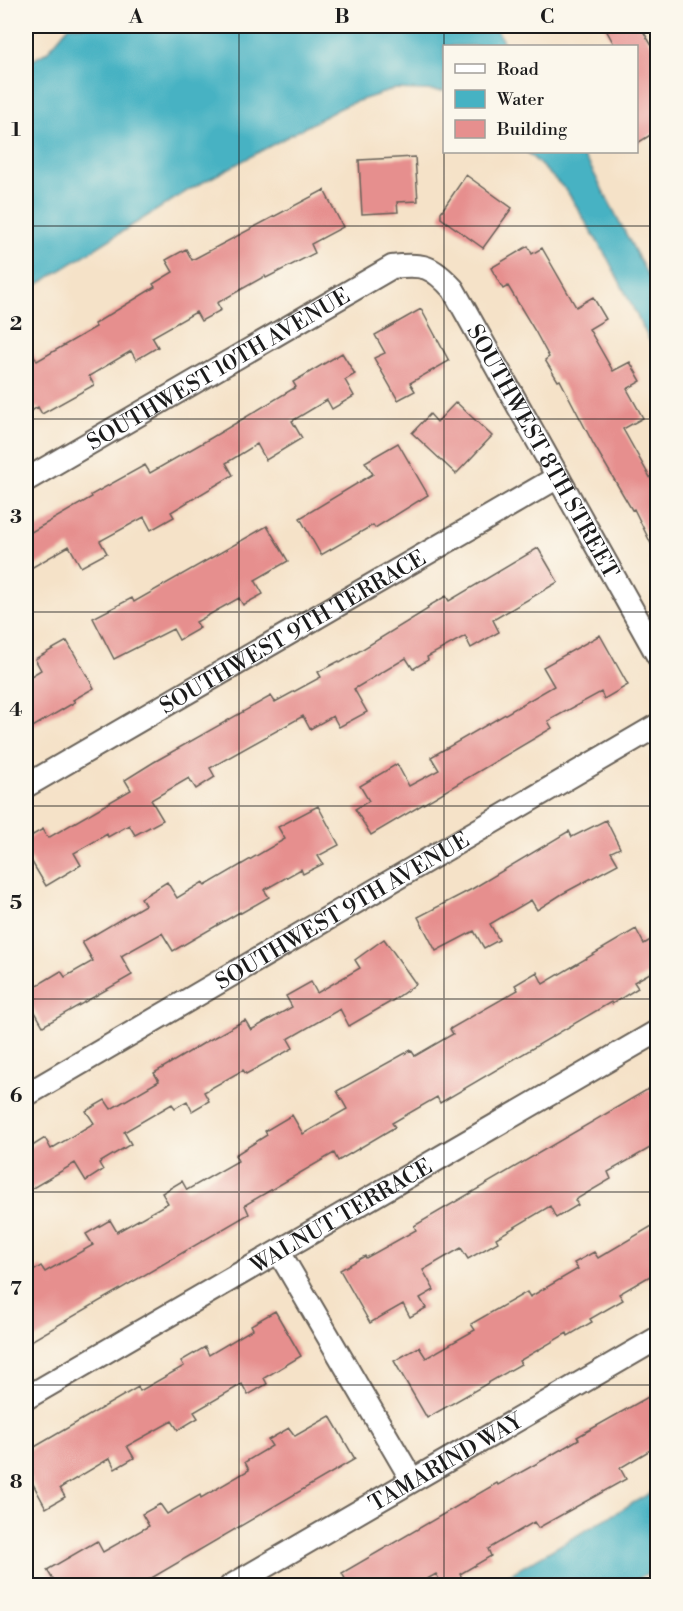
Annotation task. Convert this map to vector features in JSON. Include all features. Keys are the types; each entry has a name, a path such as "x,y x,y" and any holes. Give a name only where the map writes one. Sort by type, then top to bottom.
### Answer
{"street":[{"name":"SOUTHWEST 8TH STREET","path":"414,264 437,272 453,289 657,656"},
{"name":"SOUTHWEST 10TH AVENUE","path":"26,480 392,267 414,264"},
{"name":"SOUTHWEST 9TH TERRACE","path":"26,786 558,477"},
{"name":"SOUTHWEST 9TH AVENUE","path":"26,1095 657,725"},
{"name":"WALNUT TERRACE","path":"26,1398 657,1031"},
{"path":"279,1252 412,1480"},
{"name":"TAMARIND WAY","path":"231,1586 657,1338"}],"water":[{"path":"69,26 495,26 504,45 443,45 443,91 395,89 346,105 187,191 26,292 26,64 47,52"},
{"path":"528,153 581,153 589,164 657,293 657,355 608,259 567,191"},
{"path":"657,1489 657,1568 627,1585 491,1585"}],"building":[{"path":"604,26 640,26 657,54 657,131 638,143 638,45 614,45"},
{"path":"415,157 418,201 397,202 398,212 362,214 359,160"},
{"path":"466,175 512,208 483,248 441,218 441,212"},
{"path":"324,190 343,227 311,244 315,253 266,278 265,276 217,303 221,310 201,321 196,312 152,337 158,347 136,360 131,351 89,376 94,385 42,414 38,407 26,414 26,341 37,361 96,327 94,324 155,287 153,284 173,272 166,260 186,249 192,260"},
{"path":"528,246 532,254 542,248 576,307 593,297 606,319 589,329 613,371 630,362 641,381 627,389 643,418 623,429 657,490 657,556 634,509 632,510 594,445 560,380 558,381 545,360 549,357 535,331 508,286 503,289 491,268"},
{"path":"421,309 449,361 410,383 415,391 398,400 374,358 385,353 375,335"},
{"path":"342,353 355,374 345,380 354,396 332,409 327,400 292,421 302,438 266,460 257,444 226,463 233,475 171,512 174,517 151,530 144,517 100,541 107,553 81,567 69,546 26,571 26,535 145,465 150,473 211,438 296,387 293,382"},
{"path":"456,402 492,436 456,474 412,433 430,414 437,422"},
{"path":"398,443 428,495 375,528 373,525 321,555 300,518 373,474 365,462"},
{"path":"267,526 288,561 255,580 263,594 243,605 239,598 196,622 200,628 179,640 173,629 114,659 93,618 132,598 134,602"},
{"path":"538,548 558,582 493,620 499,632 471,648 465,636 427,657 428,660 413,669 406,658 354,689 367,712 339,727 333,716 310,729 303,716 210,768 215,777 196,789 189,778 151,800 163,820 135,835 129,825 108,837 107,834 74,853 81,865 46,886 26,852 26,839 43,829 48,838 131,790 125,780 154,762 271,696 275,702 321,677 318,672 339,661 340,663 428,609 427,607 446,596 449,601"},
{"path":"600,635 628,685 604,699 601,692 548,721 552,728 371,835 355,809 369,801 360,786 397,764 409,786 439,770 431,757 554,686 543,667"},
{"path":"67,641 94,688 26,731 26,679 41,670 35,659"},
{"path":"318,806 339,845 318,856 323,864 303,874 301,869 264,890 269,897 173,951 162,933 121,956 132,975 43,1026 26,992 61,971 65,977 93,961 82,942 145,905 141,898 167,882 177,898 203,882 205,886 285,839 278,827"},
{"path":"606,820 620,848 611,852 618,864 537,910 531,900 490,924 499,940 484,948 474,931 436,951 418,917 472,889 569,831 572,837"},
{"path":"636,929 644,944 657,936 657,969 634,982 638,988 440,1103 437,1097 392,1123 395,1127 338,1161 334,1153 245,1205 249,1214 26,1344 26,1276 41,1266 45,1272 93,1245 86,1234 110,1220 117,1232 168,1203 162,1193 182,1181 187,1190 238,1161 235,1155 267,1135 265,1131 292,1115 303,1134 347,1109 337,1091 411,1050 415,1056 453,1034 450,1029 518,990 515,985 537,972 543,984"},
{"path":"384,939 416,984 392,1001 349,1026 340,1009 288,1039 293,1048 246,1074 243,1070 204,1092 209,1101 192,1111 187,1101 175,1108 172,1104 124,1132 131,1144 99,1163 103,1170 86,1181 75,1163 26,1192 26,1150 45,1138 51,1149 94,1123 86,1111 105,1100 111,1109 159,1081 154,1073 245,1020 251,1030 292,1007 286,996 311,982 317,993 360,968 355,960"},
{"path":"650,1088 657,1102 657,1144 608,1172 611,1179 575,1200 578,1205 556,1218 550,1206 496,1238 498,1242 468,1259 461,1248 423,1270 434,1290 420,1298 426,1308 410,1317 403,1304 370,1323 340,1270 416,1230 414,1226"},
{"path":"657,1223 657,1272 619,1294 623,1300 590,1319 592,1322 568,1336 567,1333 519,1361 521,1364 427,1418 394,1361 419,1347 426,1358 475,1330 471,1324 527,1292 530,1297 578,1269 574,1263 594,1252 598,1258"},
{"path":"275,1311 301,1356 264,1378 267,1384 248,1395 242,1384 194,1412 198,1418 178,1430 172,1421 127,1446 134,1458 115,1469 110,1458 60,1488 65,1497 46,1508 26,1471 26,1452 138,1387 140,1391 184,1366 181,1361 205,1347 209,1355 253,1329 251,1325"},
{"path":"657,1392 657,1446 620,1468 626,1479 538,1528 534,1522 488,1549 491,1556 460,1574 466,1586 443,1586 436,1574 415,1586 349,1586 342,1573 497,1483 498,1485 543,1460 579,1439 577,1437"},
{"path":"330,1416 355,1459 138,1586 57,1586 47,1570 97,1541 103,1552 149,1526 142,1514 160,1504 167,1514 200,1495 201,1498 249,1470 245,1462 272,1446 268,1440 289,1428 295,1436"}]}
